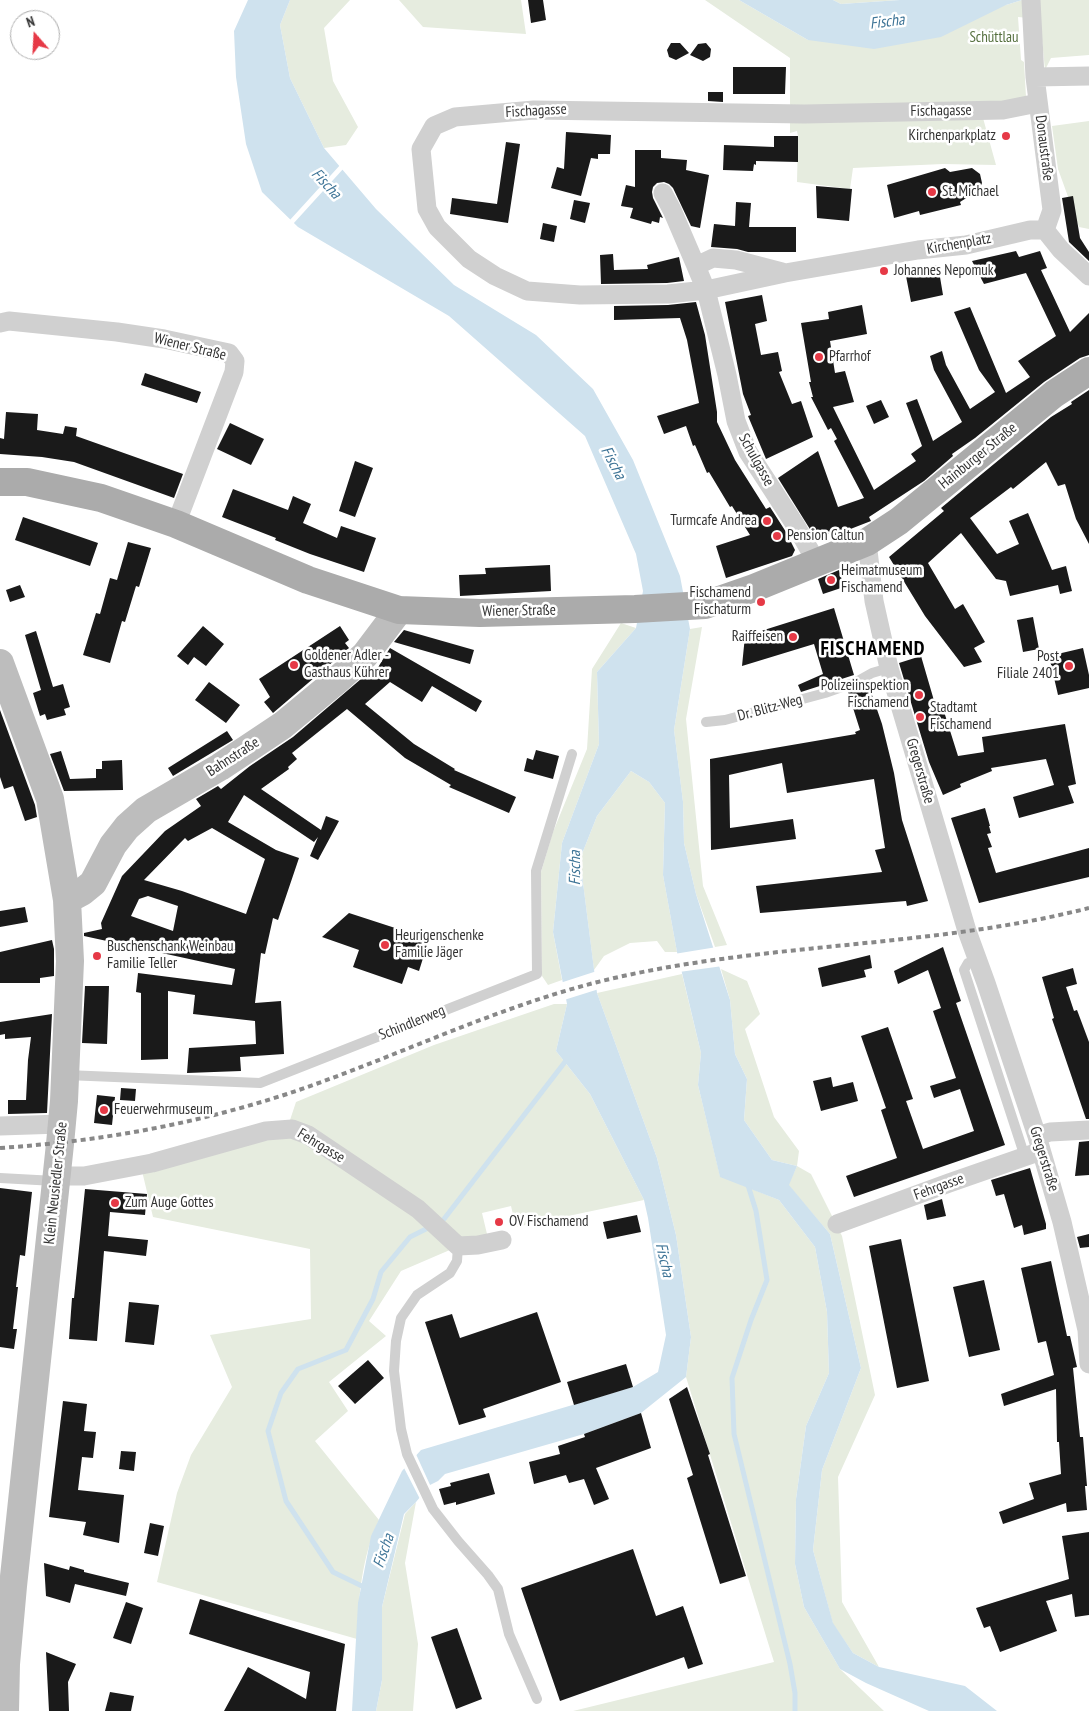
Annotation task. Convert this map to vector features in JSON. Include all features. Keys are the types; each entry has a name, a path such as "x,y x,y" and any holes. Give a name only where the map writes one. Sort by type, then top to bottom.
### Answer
{"main road":[{"name":"Hainburger Straße","path":"867,542 900,521 1054,394 1089,371"},
{"name":"Wiener Straße","path":"0,482 27,482 101,498 176,524 308,580 399,610 480,612 635,609 705,605 867,542"},
{"name":"Bahnstraße","path":"67,900 82,892 93,883 113,845 127,827 146,810 220,767 283,725 365,655 399,610"},
{"name":"Klein Neusiedler Straße","path":"0,663 50,799 67,900 70,961 62,1124 3,1665 5,1711"}],"street":[{"name":"Donaustraße","path":"1031,2 1035,77 1052,210 1045,230"},
{"path":"1035,77 1089,76"},
{"name":"Fischagasse","path":"706,290 668,294 580,295 527,290 495,276 469,259 437,227 427,209 421,149 434,126 455,117 534,110 824,113 1003,110 1038,103"},
{"path":"663,193 706,290"},
{"name":"Kirchenplatz","path":"706,290 785,273 918,250 966,245 1030,230 1045,230"},
{"path":"1045,230 1061,250 1089,276"},
{"name":"Kirchenplatz","path":"696,266 713,258 736,260 785,273"},
{"name":"Schulgasse","path":"706,290 736,421 748,452 796,526 816,563"},
{"name":"Wiener Straße","path":"0,322 9,321 117,332 164,339 228,353 236,361 234,372 176,524"},
{"name":"Gregerstraße","path":"867,542 874,601 889,668 1034,1148 1062,1222 1086,1330 1089,1364"},
{"path":"0,1126 62,1124"},
{"name":"Fehrgasse","path":"56,1178 84,1176 152,1163 266,1132 292,1129 308,1135 418,1209 454,1243"},
{"name":"Fehrgasse","path":"837,1224 1034,1148 1050,1132 1089,1130"},
{"path":"454,1243 478,1245 502,1240"}],"lane":[{"name":"Dr. Blitz-Weg","path":"706,722 725,720 825,693 889,668"},
{"name":"Schindlerweg","path":"64,1075 260,1083 537,974 536,871 572,754"},
{"path":"0,1178 56,1178"},
{"path":"454,1243 457,1261 450,1273 417,1295 401,1318 396,1341 394,1371 400,1429 407,1454 433,1509 498,1589 509,1634 537,1699"}],"green space":[{"path":"290,0 350,0 324,28 333,81 358,127 346,145 324,148 290,78 280,25"},
{"path":"399,0 521,0 526,34 423,27"},
{"name":"Schüttlau","path":"705,0 739,0 808,40 1006,5 1022,0 1089,0 1089,55 1051,58 1045,70 1040,19 1018,17 1026,97 983,118 996,165 943,164 853,168 850,189 797,182 798,136 797,131 790,133 790,58"},
{"path":"833,0 900,0 841,4"},
{"path":"1089,121 1089,229 1079,227 1058,169 1052,126"},
{"path":"621,623 636,628 597,672 599,744 562,843 553,932 562,980 548,985 542,976 541,872 553,832 587,749 592,669"},
{"path":"702,627 686,719 703,886 727,945 715,947 696,894 684,843 683,802 674,730 690,629"},
{"path":"631,771 649,782 665,803 663,875 677,952 665,952 657,941 630,943 604,956 594,970 580,859 597,816"},
{"path":"721,969 747,981 760,1014 745,1029 774,1117 799,1151 797,1166 772,1160 744,1120 747,1079 735,1054 730,1000"},
{"path":"682,974 701,1053 698,1085 720,1176 779,1200 815,1247 827,1312 829,1373 806,1426 796,1499 795,1564 804,1607 840,1669 884,1711 573,1711 774,1662 686,1377 691,1337 676,1235 657,1158 597,993"},
{"path":"554,1004 567,1004 556,1051 590,1094 644,1200 516,1227 511,1206 482,1213 487,1234 401,1271 369,1321 386,1336 329,1382 348,1411 315,1441 379,1520 373,1534 362,1578 357,1639 157,1582 177,1493 191,1455 232,1387 210,1335 311,1319 310,1249 153,1217 142,1171 286,1132 296,1102 434,1045"},
{"path":"797,1166 811,1174 842,1236 875,1395 838,1477 842,1602 879,1667 853,1653 833,1624 813,1550 822,1470 861,1368 830,1234 788,1185"},
{"path":"416,1502 405,1563 418,1644 413,1711 376,1711 382,1680 382,1607 405,1514"}],"water":[{"name":"Fischa","path":"248,0 290,0 280,25 290,78 324,148 376,209 454,285 536,335 593,389 633,460 680,576 690,629 674,730 683,802 684,843 696,894 730,1000 735,1054 747,1079 744,1120 772,1160 797,1166 789,1185 830,1234 861,1368 822,1470 813,1550 833,1623 853,1653 879,1667 965,1686 997,1711 929,1711 866,1683 840,1669 804,1607 795,1564 796,1499 806,1426 829,1373 827,1312 815,1247 779,1200 720,1177 698,1085 701,1053 677,952 663,875 665,803 649,782 631,771 597,816 580,859 597,993 657,1158 676,1235 691,1337 686,1377 641,1413 584,1434 445,1474 438,1481 430,1485 404,1514 382,1607 382,1680 376,1711 352,1711 358,1603 371,1536 402,1471 421,1450 633,1387 658,1372 666,1335 644,1200 590,1094 556,1051 567,1004 553,932 562,843 599,744 597,672 636,628 643,591 636,554 585,436 449,316 298,227 262,192 246,144 236,77 234,31"},
{"name":"Fischa","path":"739,0 833,0 841,4 900,0 1022,0 1006,5 941,37 874,49 808,40"}],"pier":[{"path":"341,164 344,168 293,224 289,221"},
{"path":"717,947 723,966 679,972 674,954"},
{"path":"597,971 599,989 564,1000 560,983"},
{"path":"415,1452 431,1487 421,1501 403,1466"}],"building":[{"path":"528,0 543,0 546,20 531,23"},
{"path":"671,43 680,43 689,53 676,60 669,57 667,50"},
{"path":"706,43 711,49 710,57 703,61 690,55 698,44"},
{"path":"733,67 786,67 785,94 733,94"},
{"path":"708,92 723,92 723,102 708,101"},
{"path":"566,132 611,135 610,154 598,154 598,159 591,158 581,196 551,188 557,167 564,169"},
{"path":"774,136 798,136 798,162 756,161 753,171 723,170 724,145 774,147"},
{"path":"506,142 520,144 508,223 450,214 452,198 497,204"},
{"path":"635,150 661,150 661,158 687,160 686,170 709,175 700,228 691,226 673,188 664,182 657,183 653,187 652,192 663,218 660,217 659,223 652,221 651,224 630,218 633,208 621,206 626,185 635,187"},
{"name":"St. Michael","path":"945,168 950,172 972,168 980,174 982,183 979,190 960,202 961,205 920,215 919,211 894,218 887,185"},
{"path":"816,186 852,189 849,221 817,218"},
{"path":"1073,196 1080,238 1089,252 1089,261 1069,242 1062,198"},
{"path":"574,200 590,203 585,223 570,219"},
{"path":"736,202 751,203 749,227 796,227 796,252 748,252 711,247 714,224 735,226"},
{"path":"543,223 557,226 554,242 540,239"},
{"path":"1016,251 1019,257 1040,251 1047,268 1041,270 1070,332 1089,313 1089,355 1080,358 1044,382 975,438 952,454 953,456 924,481 869,517 871,521 835,535 833,531 818,542 778,478 818,451 838,507 864,498 834,441 837,439 831,428 828,430 811,397 813,397 809,382 811,382 801,323 829,319 828,312 862,305 867,334 830,341 835,373 845,371 854,402 833,407 874,490 916,461 911,454 922,446 906,403 917,399 933,441 962,422 934,370 930,356 942,351 946,365 970,409 995,392 979,370 954,312 970,307 1006,393 1030,377 1018,361 1056,336 1026,273 984,284 972,261"},
{"path":"613,254 614,270 648,269 647,265 679,257 684,281 601,284 600,255"},
{"path":"938,265 943,295 911,302 905,271"},
{"path":"762,295 767,321 755,324 761,355 778,352 782,371 779,372 792,404 801,401 813,437 766,459 748,416 751,415 743,394 725,302"},
{"path":"696,302 705,335 717,422 735,460 766,509 770,507 795,550 792,556 726,578 716,546 750,535 709,472 707,473 695,445 693,446 686,426 664,434 657,416 699,403 687,340 680,318 614,320 614,306 668,305"},
{"path":"145,373 201,392 197,403 141,385"},
{"path":"1089,390 1089,544 1076,519 1065,484 1058,486 1046,462 1013,489 1011,487 970,518 997,554 1019,544 1009,521 1028,513 1052,570 1066,566 1072,591 1060,594 1058,585 1010,596 1006,581 996,579 961,533 928,563 955,609 963,604 985,642 974,648 982,662 964,667 925,616 889,557 944,511 941,508 1051,417 1072,404 1071,402"},
{"path":"881,400 889,417 874,424 866,406"},
{"path":"6,412 38,414 37,430 63,434 65,426 77,428 76,436 183,474 174,498 74,462 42,457 0,454 0,438 4,439"},
{"path":"230,423 264,439 251,465 217,449"},
{"path":"355,461 373,468 355,517 339,511"},
{"path":"233,489 288,510 293,496 311,504 303,523 337,538 341,526 376,538 364,572 310,554 275,540 276,538 222,517"},
{"path":"23,517 98,543 90,566 15,540"},
{"path":"128,542 151,548 139,587 136,586 125,622 122,621 110,663 83,655 96,613 100,614 110,578 117,580"},
{"path":"550,565 551,591 460,596 459,575 486,574 485,568"},
{"path":"839,570 844,587 823,594 818,579"},
{"path":"20,585 25,597 10,602 6,590"},
{"name":"Raiffeisen","path":"834,608 854,675 801,692 798,685 823,674 814,644 742,666 745,636"},
{"path":"1033,617 1039,649 1023,652 1017,620"},
{"path":"203,626 224,644 206,666 194,657 188,665 177,656"},
{"name":"Goldener Adler - Gasthaus Kührer","path":"340,626 349,640 345,643 349,648 273,713 264,702 270,697 259,679"},
{"path":"404,630 474,650 470,664 394,642"},
{"path":"36,631 53,687 63,684 70,707 64,709 66,715 47,720 45,714 40,716 33,693 41,690 25,635"},
{"path":"390,648 482,701 476,712 432,686 422,702 390,682 365,704 414,744 454,770 516,797 509,813 449,787 451,785 405,758 347,709 292,753 297,759 288,767 289,769 261,789 321,830 326,816 339,821 318,860 310,856 318,837 314,842 244,795 228,822 276,850 299,858 278,920 273,918 265,954 261,953 255,1003 281,1001 284,1054 240,1057 241,1071 187,1073 189,1048 256,1044 255,1021 193,1014 195,995 168,991 168,1059 141,1060 141,993 136,992 138,973 232,985 235,969 84,936 84,933 102,929 101,923 122,876 165,831 201,806 196,799 218,786 221,789 250,766 293,737 368,673 372,677","holes":["212,828 265,859 246,914 182,891 144,880 185,838 188,841","148,896 178,906 173,931 131,916 139,899"]},
{"name":"Post Filiale 2401","path":"1083,648 1089,675 1089,688 1058,695 1049,656"},
{"path":"921,656 935,704 941,702 958,756 984,752 982,737 1065,724 1076,784 1068,786 1074,803 1019,818 1013,797 1054,785 1046,759 991,768 992,771 960,784 961,787 943,795 929,762 899,663"},
{"path":"209,682 240,705 226,723 195,700"},
{"path":"864,686 870,689 882,724 894,773 902,820 928,901 907,906 906,901 760,913 756,886 882,872 875,850 885,848 874,779 787,793 782,763 729,775 730,828 793,819 796,839 711,850 710,759 856,734 855,732 860,730 848,692"},
{"path":"0,710 35,805 37,817 25,821 13,786 4,789 0,777"},
{"path":"227,731 233,740 173,776 168,768"},
{"path":"536,750 559,756 553,779 524,771 527,758 533,760"},
{"path":"61,751 70,779 96,778 96,769 102,769 102,761 122,760 123,790 64,791 50,754"},
{"path":"985,808 991,833 987,834 992,847 988,848 996,873 1089,848 1089,877 979,903 951,818"},
{"path":"25,907 28,922 0,927 0,911"},
{"name":"Heurigenschenke Familie Jäger","path":"349,913 429,939 419,971 408,967 402,984 353,967 359,950 322,937"},
{"path":"52,940 54,976 40,978 40,983 0,983 0,952"},
{"path":"943,947 961,1001 956,1003 1005,1145 854,1197 846,1176 897,1158 881,1110 886,1108 861,1036 888,1027 913,1099 906,1101 923,1149 974,1131 960,1089 934,1098 930,1086 956,1078 933,1011 941,1008 928,970 898,984 894,971"},
{"path":"870,955 872,968 864,970 866,977 822,987 818,968"},
{"path":"1073,968 1077,984 1066,987 1074,1011 1077,1010 1089,1042 1089,1119 1086,1119 1052,1019 1054,1018 1042,977"},
{"path":"85,986 109,986 107,1044 82,1043"},
{"path":"52,1014 47,1113 8,1114 8,1100 26,1100 31,1037 5,1039 5,1034 0,1035 0,1022"},
{"path":"831,1077 833,1087 853,1082 858,1101 821,1111 813,1081"},
{"path":"121,1088 136,1089 135,1101 120,1100"},
{"name":"Feuerwehrmuseum","path":"97,1095 115,1097 112,1125 94,1123"},
{"path":"1089,1141 1089,1175 1075,1176 1079,1142"},
{"path":"1030,1168 1046,1229 1024,1235 1022,1225 1014,1228 1004,1194 996,1196 991,1180"},
{"path":"0,1188 32,1192 25,1256 20,1255 16,1287 18,1287 13,1329 17,1329 14,1349 0,1347"},
{"path":"85,1189 147,1194 145,1215 110,1212 108,1236 148,1240 146,1256 104,1251 97,1341 69,1339"},
{"path":"942,1199 946,1216 927,1220 924,1205"},
{"path":"637,1215 641,1232 607,1239 603,1222"},
{"path":"1089,1234 1089,1247 1080,1248 1077,1237"},
{"path":"901,1239 929,1381 897,1388 869,1246"},
{"path":"1051,1261 1067,1336 1070,1336 1077,1367 1073,1368 1080,1437 1083,1437 1087,1510 1067,1512 1066,1503 1003,1524 999,1512 1034,1499 1029,1483 1061,1474 1059,1442 1057,1442 1056,1389 1004,1406 1001,1394 1054,1375 1046,1341 1038,1343 1021,1268"},
{"path":"984,1280 1000,1350 969,1357 953,1287"},
{"path":"129,1302 159,1305 154,1345 125,1342"},
{"path":"537,1312 561,1382 483,1409 486,1417 459,1425 425,1322 452,1314 460,1338"},
{"path":"368,1360 384,1378 355,1404 338,1386"},
{"path":"626,1364 633,1387 574,1405 567,1382"},
{"path":"687,1387 710,1454 708,1455 746,1576 720,1584 687,1478 693,1475 669,1399"},
{"path":"63,1401 87,1404 84,1431 96,1432 93,1458 82,1457 78,1490 124,1495 119,1543 83,1535 86,1522 49,1517"},
{"path":"641,1413 651,1448 596,1468 609,1499 594,1505 584,1479 569,1483 566,1475 534,1484 529,1462 560,1454 558,1446 585,1437 584,1434"},
{"path":"121,1451 136,1452 134,1471 119,1469"},
{"path":"489,1473 495,1494 456,1505 456,1502 444,1505 439,1489 451,1486 450,1483"},
{"path":"150,1523 164,1526 158,1556 144,1553"},
{"path":"1089,1532 1089,1615 1075,1617 1072,1594 1046,1601 1057,1631 1000,1652 990,1626 984,1628 976,1608 1069,1579 1062,1536"},
{"path":"633,1549 656,1616 683,1606 703,1664 688,1669 684,1657 560,1701 521,1588"},
{"path":"44,1563 69,1570 70,1566 84,1570 84,1572 129,1583 126,1596 75,1584 70,1603 46,1596"},
{"path":"200,1599 345,1644 336,1711 224,1711 248,1667 306,1699 310,1672 189,1634"},
{"path":"126,1602 143,1608 131,1644 113,1638"},
{"path":"457,1628 482,1699 456,1709 431,1637"},
{"path":"46,1652 76,1664 68,1682 69,1711 49,1711"},
{"path":"110,1692 134,1696 131,1711 105,1711"}],"waterway":[{"path":"440,1222 568,1058"},
{"path":"747,1182 756,1211 767,1280 751,1320 732,1378 734,1434 790,1664 795,1693 795,1711"},
{"path":"366,1588 333,1572 286,1501 268,1431 281,1393 298,1369 346,1350 373,1299 381,1272 410,1237 430,1227"}],"railway":[{"path":"0,1148 110,1136 216,1115 327,1080 487,1017 569,990 610,979 729,958 970,931 1030,921 1089,908"}],"place":[{"name":"Kirchenparkplatz","path":"1006,136"},
{"name":"St. Michael","path":"932,192"},
{"name":"Johannes Nepomuk","path":"884,271"},
{"name":"Pfarrhof","path":"819,357"},
{"name":"Turmcafe Andrea","path":"767,521"},
{"name":"Pension Caltun","path":"777,536"},
{"name":"Heimatmuseum Fischamend","path":"831,580"},
{"name":"Fischamend Fischaturm","path":"761,602"},
{"name":"Raiffeisen","path":"793,637"},
{"name":"Goldener Adler - Gasthaus Kührer","path":"294,665"},
{"name":"Post Filiale 2401","path":"1069,666"},
{"name":"Polizeiinspektion Fischamend","path":"919,695"},
{"name":"Stadtamt Fischamend","path":"920,717"},
{"name":"Heurigenschenke Familie Jäger","path":"385,945"},
{"name":"Buschenschank Weinbau Familie Teller","path":"97,956"},
{"name":"Feuerwehrmuseum","path":"104,1110"},
{"name":"Zum Auge Gottes","path":"115,1203"},
{"name":"OV Fischamend","path":"499,1222"}],"district":[{"name":"FISCHAMEND","path":"873,649"}]}
